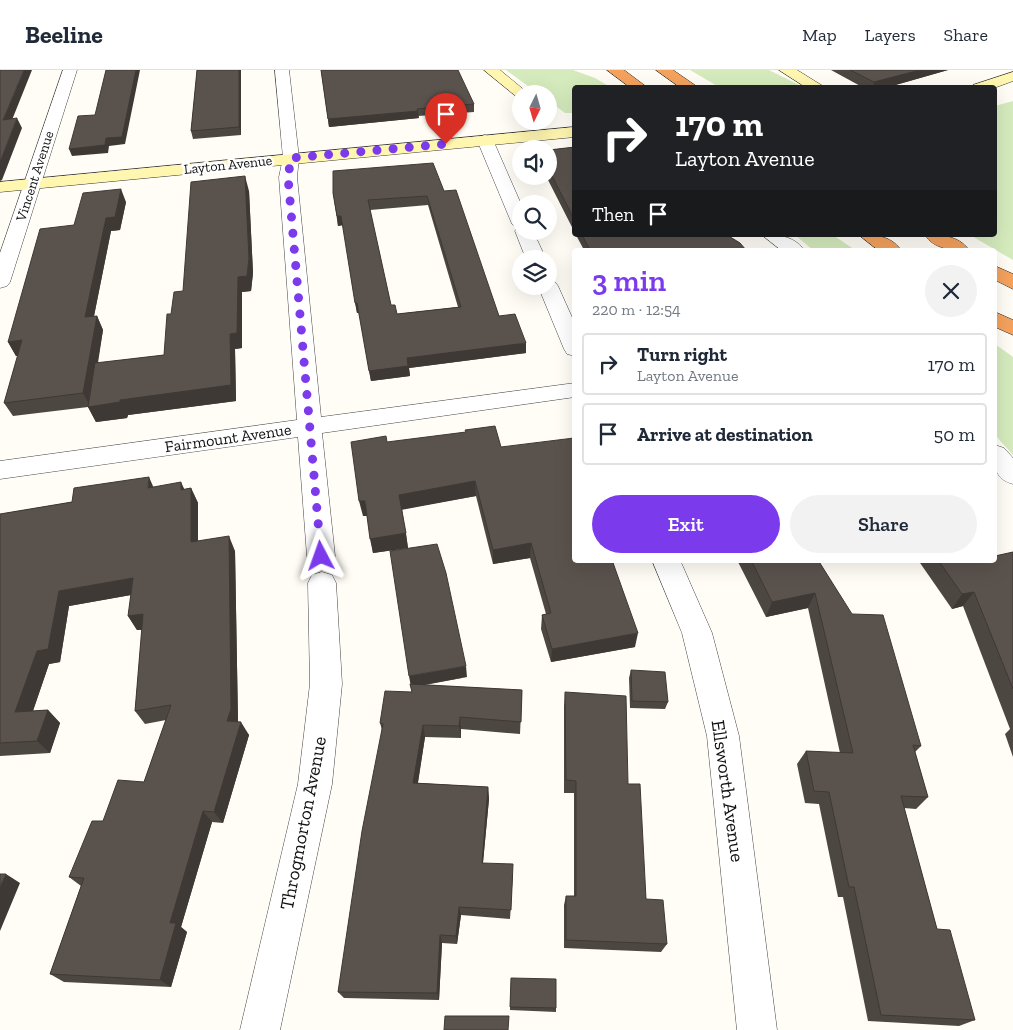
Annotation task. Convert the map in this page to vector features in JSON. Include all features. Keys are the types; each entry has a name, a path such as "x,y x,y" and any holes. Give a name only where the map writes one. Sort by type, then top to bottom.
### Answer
{"highway":[{"path":"614,70 636,85"},
{"path":"663,70 687,85"},
{"path":"871,237 888,248"},
{"path":"937,237 956,248"},
{"path":"997,273 1013,283"},
{"path":"997,319 1013,329"}],"street":[{"name":"Vincent Avenue","path":"0,282 70,70"},
{"name":"Throgmorton Avenue","path":"260,1030 315,784 326,684 322,570 288,177 291,158 282,70"},
{"path":"491,70 512,86"},
{"path":"786,70 814,85"},
{"path":"987,85 1013,76"},
{"path":"561,121 572,129"},
{"name":"Layton Avenue","path":"0,186 572,131"},
{"path":"485,140 512,203"},
{"path":"774,237 791,248"},
{"path":"552,295 572,342"},
{"name":"Fairmount Avenue","path":"0,470 572,390"},
{"path":"997,456 1013,475"},
{"name":"Ellsworth Avenue","path":"667,563 697,633 723,736 757,1030"}],"green space":[{"path":"506,70 573,70 595,78 607,85 572,85 572,113 565,113 558,108 558,85 527,85"},
{"path":"690,70 769,70 799,85 716,85"},
{"path":"1013,101 1013,260 997,251 997,248 992,248 973,237 997,237 997,105"},
{"path":"797,237 836,237 852,248 811,248"},
{"path":"997,345 1013,357 1013,455 997,437"}],"building":[{"path":"0,70 24,70 3,120 17,118 0,162"},
{"path":"106,70 136,70 122,137 106,138 105,145 69,149 78,116 95,115"},
{"path":"197,70 239,70 239,127 191,131"},
{"path":"321,70 458,70 474,104 328,119"},
{"path":"850,70 920,70 874,82"},
{"path":"572,147 572,215 557,185 557,149"},
{"path":"433,163 444,191 456,190 499,316 515,314 526,343 407,358 408,366 369,371 357,303 355,303 341,216 337,216 333,193 333,171","holes":["427,196 461,307 397,314 395,305 391,305 368,200"]},
{"path":"245,176 249,258 247,276 238,277 237,333 230,334 231,385 120,400 120,402 88,407 95,363 164,355 167,314 171,314 174,292 183,291 191,182"},
{"path":"121,189 115,217 106,218 85,317 97,316 83,393 4,403 22,340 8,342 40,229 74,225 83,193"},
{"path":"583,237 730,237 744,248 589,248"},
{"path":"495,426 501,447 572,438 572,563 613,563 638,633 552,649 542,615 551,613 531,543 493,550 475,481 399,495 406,533 370,539 365,501 359,501 351,442 386,436 387,442 466,432 465,430"},
{"path":"149,477 148,488 181,482 181,490 191,488 191,542 229,536 231,709 227,721 241,722 214,812 203,811 170,923 176,923 160,980 50,974 84,878 69,877 92,821 103,821 118,780 144,782 171,705 135,711 143,614 128,616 133,578 59,591 48,649 37,651 15,712 48,710 37,741 0,743 0,514 72,502 74,488"},
{"path":"437,544 446,573 466,666 409,676 390,551"},
{"path":"1013,552 1013,689 974,592 962,594 940,563 997,563 997,556"},
{"path":"752,563 820,563 852,614 883,615 921,746 913,745 928,797 901,796 937,929 950,930 975,1020 881,1015 854,887 849,887 829,792 814,791 806,751 853,753 815,593 772,602"},
{"path":"631,670 665,672 668,702 632,701"},
{"path":"410,684 522,690 521,722 460,717 459,726 423,725 413,783 488,787 482,863 513,864 511,910 459,907 456,936 440,935 437,993 338,992 362,831 383,724 380,723 385,691 412,692"},
{"path":"565,692 626,696 628,784 640,784 646,899 663,900 667,944 566,940 566,896 576,896 576,781 566,780"},
{"path":"0,874 6,874 0,887"},
{"path":"511,978 556,979 556,1008 510,1007"},
{"path":"445,1016 509,1016 508,1030 444,1030"}],"route":[{"path":"321,556 288,177 291,158 446,144"}]}
